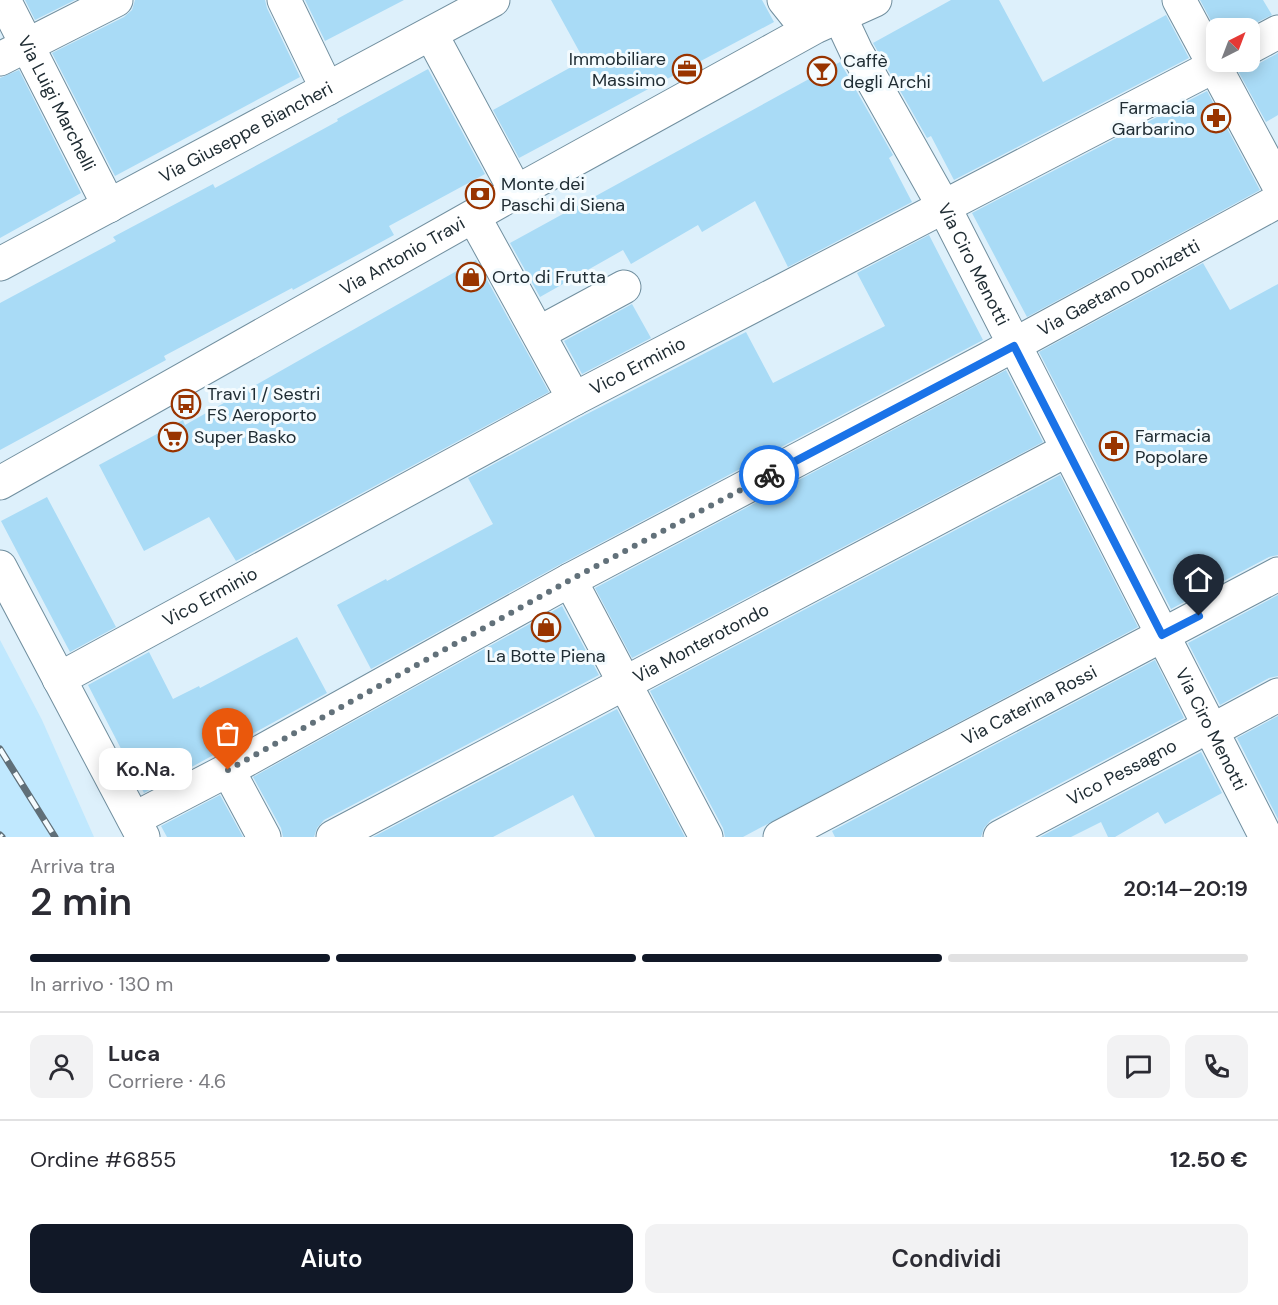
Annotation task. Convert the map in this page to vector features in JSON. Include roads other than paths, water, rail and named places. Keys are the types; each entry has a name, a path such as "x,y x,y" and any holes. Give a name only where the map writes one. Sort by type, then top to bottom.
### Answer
{"street":[{"name":"Via Luigi Marchelli","path":"4,0 13,52 109,206"},
{"path":"13,52 116,0"},
{"path":"284,0 327,89"},
{"name":"Via Giuseppe Biancheri","path":"0,264 493,0"},
{"path":"784,0 796,15 836,8"},
{"name":"Via Antonio Travi","path":"0,483 516,192 815,27 836,8 875,0"},
{"path":"1179,0 1206,43"},
{"name":"Via Ciro Menotti","path":"836,8 856,51 944,207 1266,837"},
{"path":"1260,42 1278,32"},
{"path":"431,34 516,192"},
{"name":"Vico Erminio","path":"59,680 574,399 1206,70"},
{"path":"1223,72 1278,184"},
{"name":"Via Gaetano Donizetti","path":"139,828 228,770 570,580 1014,346 1278,201"},
{"path":"474,217 574,399"},
{"path":"539,333 624,287"},
{"name":"Via Monterotondo","path":"333,837 1067,450"},
{"path":"0,567 139,828"},
{"name":"Via Caterina Rossi","path":"780,837 1278,574"},
{"path":"570,580 706,837"},
{"name":"Vico Pessagno","path":"1000,837 1198,732 1211,731 1278,695"},
{"path":"228,770 264,837"}],"railway":[{"path":"0,749 55,837"}],"place":[{"name":"Immobiliare Massimo","path":"687,69"},
{"name":"Caffè degli Archi","path":"822,71"},
{"name":"Farmacia Garbarino","path":"1216,118"},
{"name":"Monte dei Paschi di Siena","path":"480,194"},
{"name":"Orto di Frutta","path":"471,277"},
{"name":"Travi 1 / Sestri FS Aeroporto","path":"186,404"},
{"name":"Super Basko","path":"173,437"},
{"name":"Farmacia Popolare","path":"1114,446"},
{"name":"La Botte Piena","path":"546,627"},
{"name":"Ko.Na.","path":"228,770"}]}
